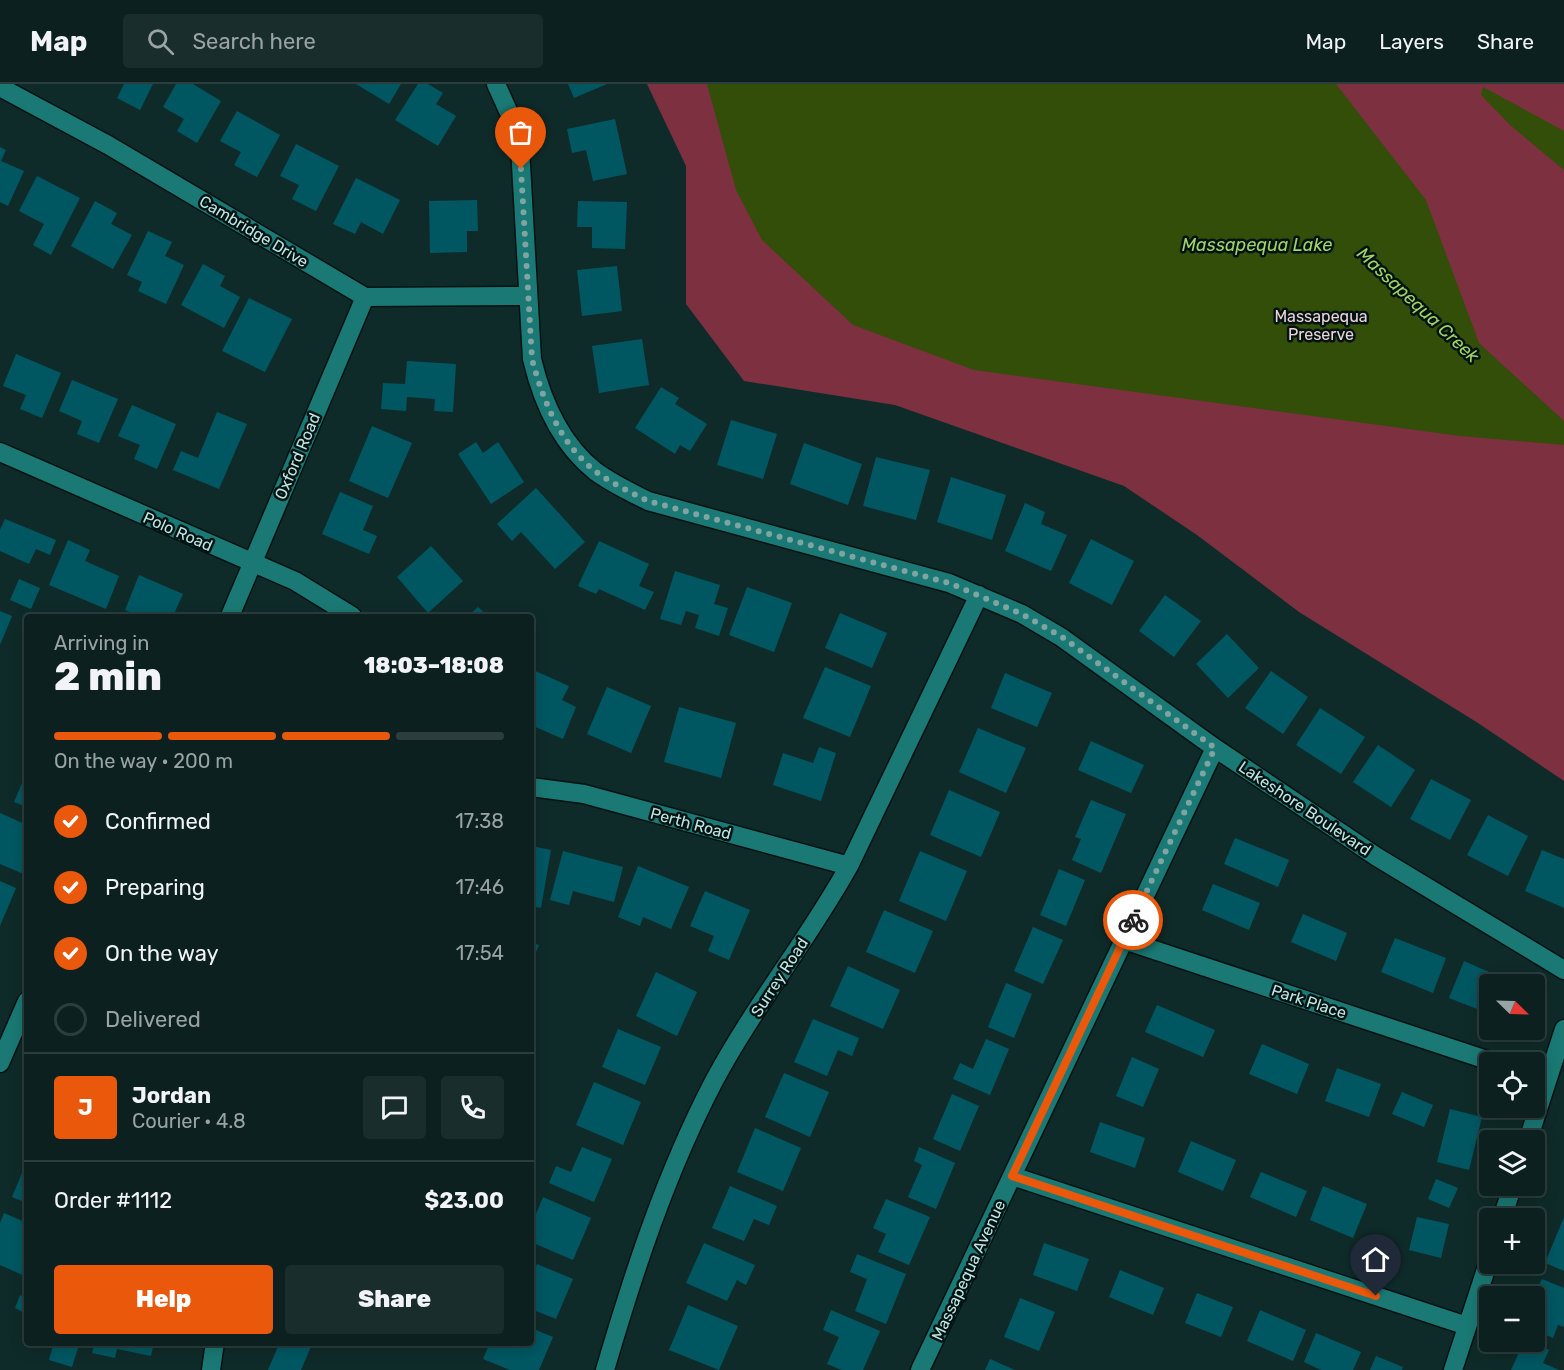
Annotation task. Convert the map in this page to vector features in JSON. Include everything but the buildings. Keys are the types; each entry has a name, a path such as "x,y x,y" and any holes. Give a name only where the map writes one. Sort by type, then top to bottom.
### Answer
{"street":[{"name":"Lakeshore Boulevard","path":"496,84 510,115 520,147 532,359 539,387 550,412 575,450 594,470 611,482 648,501 949,583 1022,614 1062,637 1215,748 1377,857 1564,970"},
{"name":"Cambridge Drive","path":"0,87 108,145 365,297"},
{"path":"365,297 528,296"},
{"name":"Oxford Road","path":"231,614 365,297"},
{"name":"Polo Road","path":"0,452 251,564 295,581 349,614"},
{"name":"Surrey Road","path":"605,1370 654,1218 690,1129 735,1045 830,901 849,866 979,595"},
{"name":"Massapequa Avenue","path":"920,1370 1215,748"},
{"name":"Perth Road","path":"534,787 584,794 849,866"},
{"name":"Park Place","path":"1124,940 1479,1057"},
{"path":"0,1063 24,1007"},
{"path":"1545,1069 1564,1029"},
{"path":"1012,1176 1467,1326"},
{"path":"1453,1370 1484,1274"},
{"path":"211,1370 214,1346"}],"green space":[{"name":"Massapequa Preserve","path":"647,84 1564,84 1564,781 1478,723 1299,612 1197,535 1124,486 895,405 744,381 686,304 686,166"}],"water":[{"name":"Massapequa Lake","path":"707,84 1336,84 1426,200 1479,343 1564,421 1564,445 1460,436 974,370 853,325 762,240 736,190"},
{"path":"1483,87 1564,131 1564,170 1510,125 1481,95"}],"way so far":[{"path":"521,169 532,359 539,387 550,412 562,433 594,470 611,482 648,501 949,583 1022,614 1062,637 1215,748 1133,920"}],"route":[{"path":"1133,920 1012,1176 1376,1296"}],"water label":[{"name":"Massapequa Creek","path":"1418,305"}]}
